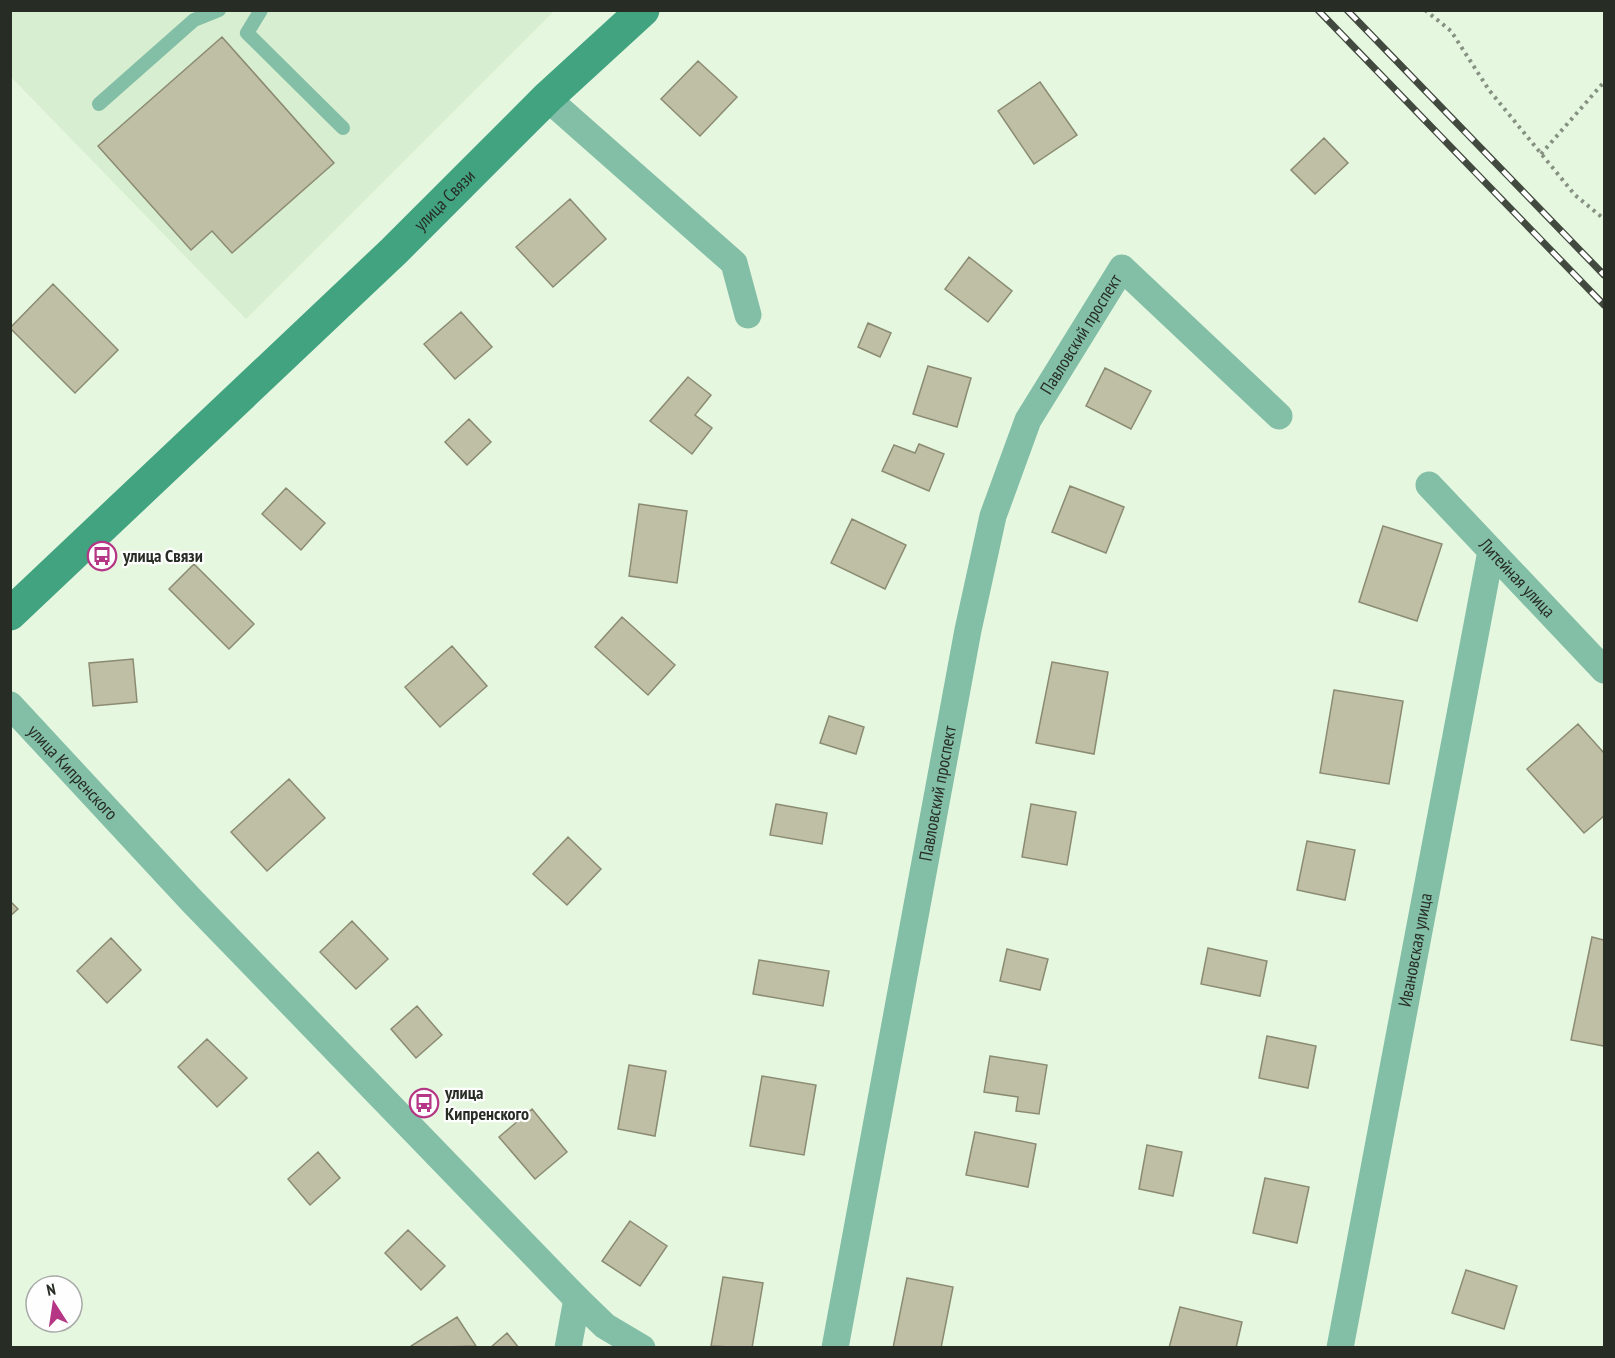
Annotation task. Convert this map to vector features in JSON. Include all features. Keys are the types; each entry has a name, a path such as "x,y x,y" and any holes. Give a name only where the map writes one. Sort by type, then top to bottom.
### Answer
{"main road":[{"name":"улица Связи","path":"10,614 394,251 547,98 643,10"}],"street":[{"path":"547,98 734,263 748,315"},
{"name":"Павловский проспект","path":"835,1347 966,641 993,516 1028,420 1122,268 1279,416"},
{"name":"Литейная улица","path":"1429,485 1605,670"},
{"name":"Ивановская улица","path":"1340,1347 1491,551"},
{"name":"улица Кипренского","path":"10,705 192,901 577,1299 605,1326 642,1347"},
{"path":"568,1347 577,1299"}],"lane":[{"path":"99,104 194,20 219,10"},
{"path":"261,10 247,33 342,129"}],"path":[{"path":"1425,10 1451,31 1489,90 1575,195 1605,219"},
{"path":"1541,154 1605,82"}],"shaded area":[{"path":"11,11 554,11 246,319 11,77"}],"building":[{"path":"222,37 334,163 232,253 212,231 191,250 98,146"},
{"path":"698,61 737,97 700,136 661,99"},
{"path":"1040,82 1077,135 1034,164 998,111"},
{"path":"1324,138 1348,163 1315,194 1291,170"},
{"path":"570,199 606,239 553,287 516,247"},
{"path":"969,257 1012,291 988,322 945,289"},
{"path":"53,284 118,350 75,393 10,328"},
{"path":"461,312 492,347 455,379 424,344"},
{"path":"868,323 891,333 880,357 858,347"},
{"path":"928,366 971,378 957,427 913,414"},
{"path":"1105,368 1151,391 1131,429 1086,406"},
{"path":"688,377 711,395 695,415 712,428 692,454 650,421"},
{"path":"469,419 491,442 467,465 445,442"},
{"path":"919,444 944,454 929,491 882,471 894,445 915,453"},
{"path":"1070,486 1124,507 1106,553 1052,532"},
{"path":"286,488 325,523 301,550 262,514"},
{"path":"639,504 687,511 677,583 629,576"},
{"path":"852,519 906,545 885,589 831,563"},
{"path":"1383,526 1442,544 1417,621 1359,602"},
{"path":"194,564 254,624 229,649 169,589"},
{"path":"622,617 675,665 648,695 595,647"},
{"path":"452,646 487,686 440,727 405,687"},
{"path":"133,659 137,702 93,706 89,663"},
{"path":"1052,662 1108,672 1094,754 1036,743"},
{"path":"1334,690 1403,701 1389,784 1320,773"},
{"path":"829,716 864,727 856,754 820,743"},
{"path":"1578,724 1604,753 1604,816 1584,833 1527,769"},
{"path":"289,779 325,818 267,871 231,832"},
{"path":"776,804 827,813 822,844 770,835"},
{"path":"1031,804 1076,812 1067,865 1022,857"},
{"path":"568,837 601,869 567,905 533,874"},
{"path":"1307,841 1355,850 1345,900 1297,890"},
{"path":"10,901 18,909 10,916"},
{"path":"352,921 388,959 356,989 320,952"},
{"path":"1592,937 1604,940 1604,1046 1571,1040"},
{"path":"111,938 141,970 107,1003 77,971"},
{"path":"1208,948 1267,961 1260,996 1201,984"},
{"path":"1007,949 1048,959 1040,990 1000,981"},
{"path":"759,960 829,971 823,1006 753,994"},
{"path":"417,1006 442,1035 416,1058 391,1029"},
{"path":"1267,1036 1316,1046 1308,1088 1259,1078"},
{"path":"207,1039 247,1078 217,1107 178,1067"},
{"path":"990,1056 1047,1065 1039,1114 1016,1111 1018,1097 984,1092"},
{"path":"629,1065 666,1071 655,1136 618,1129"},
{"path":"762,1076 816,1085 804,1155 750,1146"},
{"path":"532,1109 567,1152 535,1179 499,1137"},
{"path":"975,1132 1036,1144 1028,1187 966,1175"},
{"path":"1147,1145 1182,1152 1173,1196 1139,1189"},
{"path":"318,1152 340,1178 310,1205 288,1179"},
{"path":"1265,1178 1309,1187 1297,1243 1253,1233"},
{"path":"630,1221 667,1246 640,1286 602,1261"},
{"path":"408,1230 445,1266 421,1290 385,1253"},
{"path":"1466,1270 1517,1286 1504,1329 1452,1313"},
{"path":"723,1277 763,1283 752,1348 711,1346"},
{"path":"907,1278 953,1287 941,1348 893,1348"},
{"path":"1180,1307 1242,1322 1236,1348 1169,1348"},
{"path":"457,1317 476,1346 412,1348 411,1346"},
{"path":"507,1333 519,1348 490,1348"}],"railway":[{"path":"1318,10 1604,305"},
{"path":"1347,10 1604,275"}],"place":[{"name":"улица Связи","path":"102,556"},
{"name":"улица Кипренского","path":"424,1103"}]}
